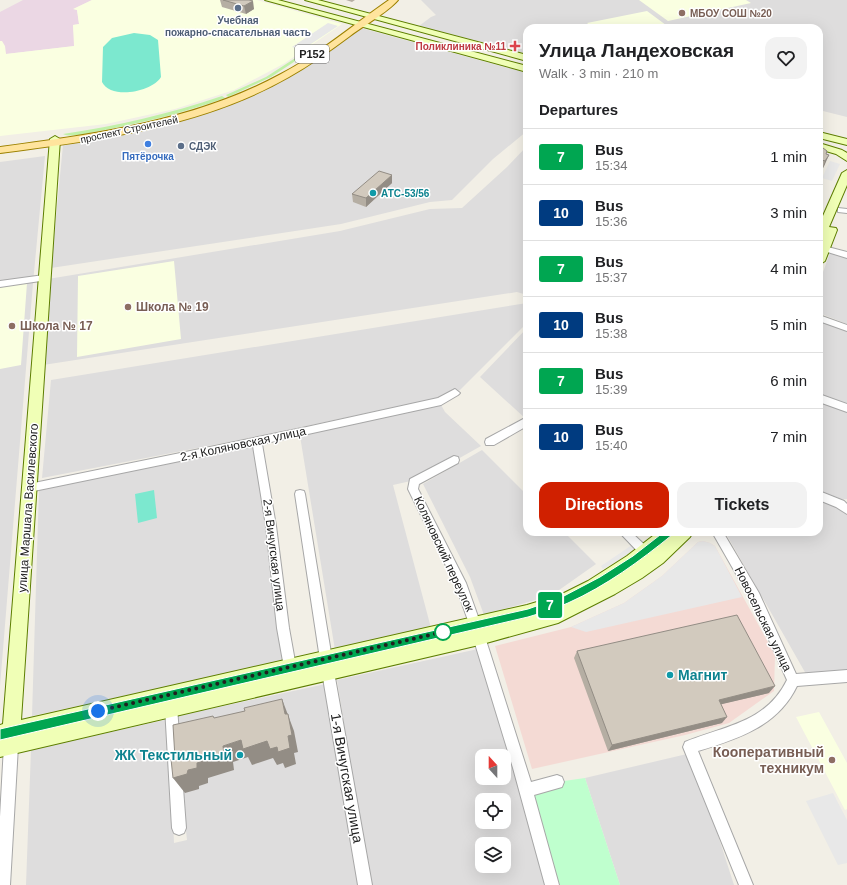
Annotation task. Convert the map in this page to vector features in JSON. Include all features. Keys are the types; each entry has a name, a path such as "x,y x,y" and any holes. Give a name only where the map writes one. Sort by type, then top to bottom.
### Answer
{"main road":[{"path":"269,0 523,68"},
{"path":"309,0 523,57"},
{"name":"проспект Строителей","path":"369,16 389,0"},
{"name":"проспект Строителей","path":"0,146 55,138 138,129 225,104 269,84 297,68 357,24 394,0"},
{"path":"495,61 505,52"},
{"path":"823,136 847,142"},
{"name":"проспект Строителей","path":"0,150 55,138"},
{"name":"улица Маршала Василевского","path":"6,740 30,488 55,138"},
{"path":"823,147 843,154 847,158"},
{"path":"847,149 845,154 847,158"},
{"path":"823,239 847,173"},
{"path":"823,241 844,210 847,196"},
{"path":"477,631 565,600 603,580 645,552 664,536"},
{"path":"6,740 171,707 327,665 477,631 558,615 588,600 641,569 657,558 681,536"},
{"path":"6,740 290,667 327,665"}],"street":[{"path":"823,245 847,255"},
{"path":"0,284 44,278"},
{"path":"823,319 847,328"},
{"name":"2-я Коляновская улица","path":"30,488 258,442 441,401 455,394"},
{"path":"823,399 847,408"},
{"path":"490,442 523,423"},
{"name":"2-я Вичугская улица","path":"258,442 271,526 283,628 290,667"},
{"name":"Коляновский переулок","path":"454,460 414,482 413,489 460,583 477,631"},
{"name":"1-я Вичугская улица","path":"300,494 327,665 365,885"},
{"path":"823,497 845,506"},
{"path":"628,536 645,552"},
{"name":"Новосельская улица","path":"719,536 755,597 793,680 847,676"},
{"path":"477,631 526,790 552,885"},
{"path":"746,885 690,747 731,734 768,714 783,699 793,680"},
{"path":"171,707 179,828"},
{"name":"улица Маршала Василевского","path":"3,885 6,740"},
{"path":"526,790 557,782"}],"shaded area":[{"path":"23,0 92,0 74,9 77,10 79,24 73,25 75,46 6,54 0,41 0,12"},
{"path":"92,0 257,0 342,24 285,63 234,90 175,109 106,124 0,136 0,41 2,41 5,46 6,54 74,46 73,25 79,24 77,10 73,9"},
{"path":"421,0 847,0 847,117 823,111 823,24 523,24 523,53 419,26 436,15"},
{"name":"МБОУ СОШ №20","path":"639,0 746,0 751,3 668,21"},
{"path":"647,11 665,24 588,24 587,23"},
{"path":"328,23 338,26 302,50 292,47"},
{"path":"361,28 523,72 523,134 493,159 452,200 430,202 341,224 51,268 63,145 105,139 171,125 240,100 292,74"},
{"path":"523,150 523,294 517,292 43,365 48,279 340,231 430,209 462,208"},
{"path":"45,156 33,283 0,686 0,162"},
{"path":"830,161 840,164 832,181 823,178"},
{"path":"830,253 847,258 847,324 823,315 823,272"},
{"name":"Школа № 19","path":"174,261 181,339 77,357 78,276"},
{"name":"Школа № 17","path":"27,283 21,365 0,369 0,287"},
{"path":"523,304 523,327 456,394 265,435 42,478 51,380"},
{"path":"823,320 847,329 847,405 823,396"},
{"path":"523,332 523,416 480,377"},
{"path":"823,402 847,411 847,499 839,500 823,493"},
{"path":"440,403 445,412 481,446 424,478 393,485 431,628 335,650 300,436"},
{"path":"257,445 288,660 32,716 39,488"},
{"path":"482,450 523,491 523,536 568,536 596,564 552,595 484,615 470,577 423,484"},
{"path":"823,499 837,505 847,514 847,672 806,674 727,536 823,536"},
{"path":"703,541 715,546 775,655 774,691 729,723 685,735 532,769 495,646 571,627 624,603 662,576 698,542"},
{"path":"703,541 715,546 742,597 586,632 571,627 624,603 662,576 698,542"},
{"path":"632,545 636,549 603,569 601,566"},
{"path":"487,647 555,885 370,885 337,680"},
{"path":"330,683 361,885 26,885 31,750 169,719 174,843 187,840 182,794 178,716"},
{"name":"Кооперативный техникум","path":"819,712 847,763 847,809 845,810 796,717"},
{"path":"687,754 706,798 734,885 620,885 585,778"},
{"path":"833,793 847,820 847,863 838,865 806,801"}],"green space":[{"path":"134,33 150,35 158,40 161,77 149,87 141,90 132,92 114,91 107,88 102,82 103,47 112,38"},
{"path":"300,55 303,56 271,77 228,97 226,95 266,77"},
{"path":"222,96 225,98 147,121 81,135 71,136 63,134 143,119"},
{"path":"154,490 157,518 138,523 135,494"},
{"path":"585,778 620,885 552,885 526,790 557,782"}],"building":[{"path":"223,0 249,0 253,1 244,6"},
{"path":"823,148 827,151 826,154 829,155 825,161 823,160"},
{"path":"379,171 392,175 366,198 352,194"},
{"name":"Магнит","path":"737,615 775,686 719,700 727,717 612,745 577,651"},
{"path":"282,699 285,714 288,714 292,735 288,736 290,748 278,752 277,747 270,749 267,741 243,749 241,740 223,746 224,754 197,763 197,768 188,770 187,774 173,778 171,759 175,758 173,725 245,711 244,708"}],"bus line":[{"name":"7","path":"0,735 170,694 528,613 565,600 603,580 628,565 665,536"}],"place":[{"name":"Учебная пожарно-спасательная часть","path":"238,8"},
{"name":"МБОУ СОШ №20","path":"682,13"},
{"name":"Поликлиника №11","path":"515,46"},
{"name":"Пятёрочка","path":"148,144"},
{"name":"СДЭК","path":"181,146"},
{"name":"АТС-53/56","path":"373,193"},
{"name":"Школа № 19","path":"128,307"},
{"name":"Школа № 17","path":"12,326"},
{"name":"Магнит","path":"670,675"},
{"name":"ЖК Текстильный","path":"240,755"},
{"name":"Кооперативный техникум","path":"832,760"}],"route":[{"path":"98,711 443,632"}]}
